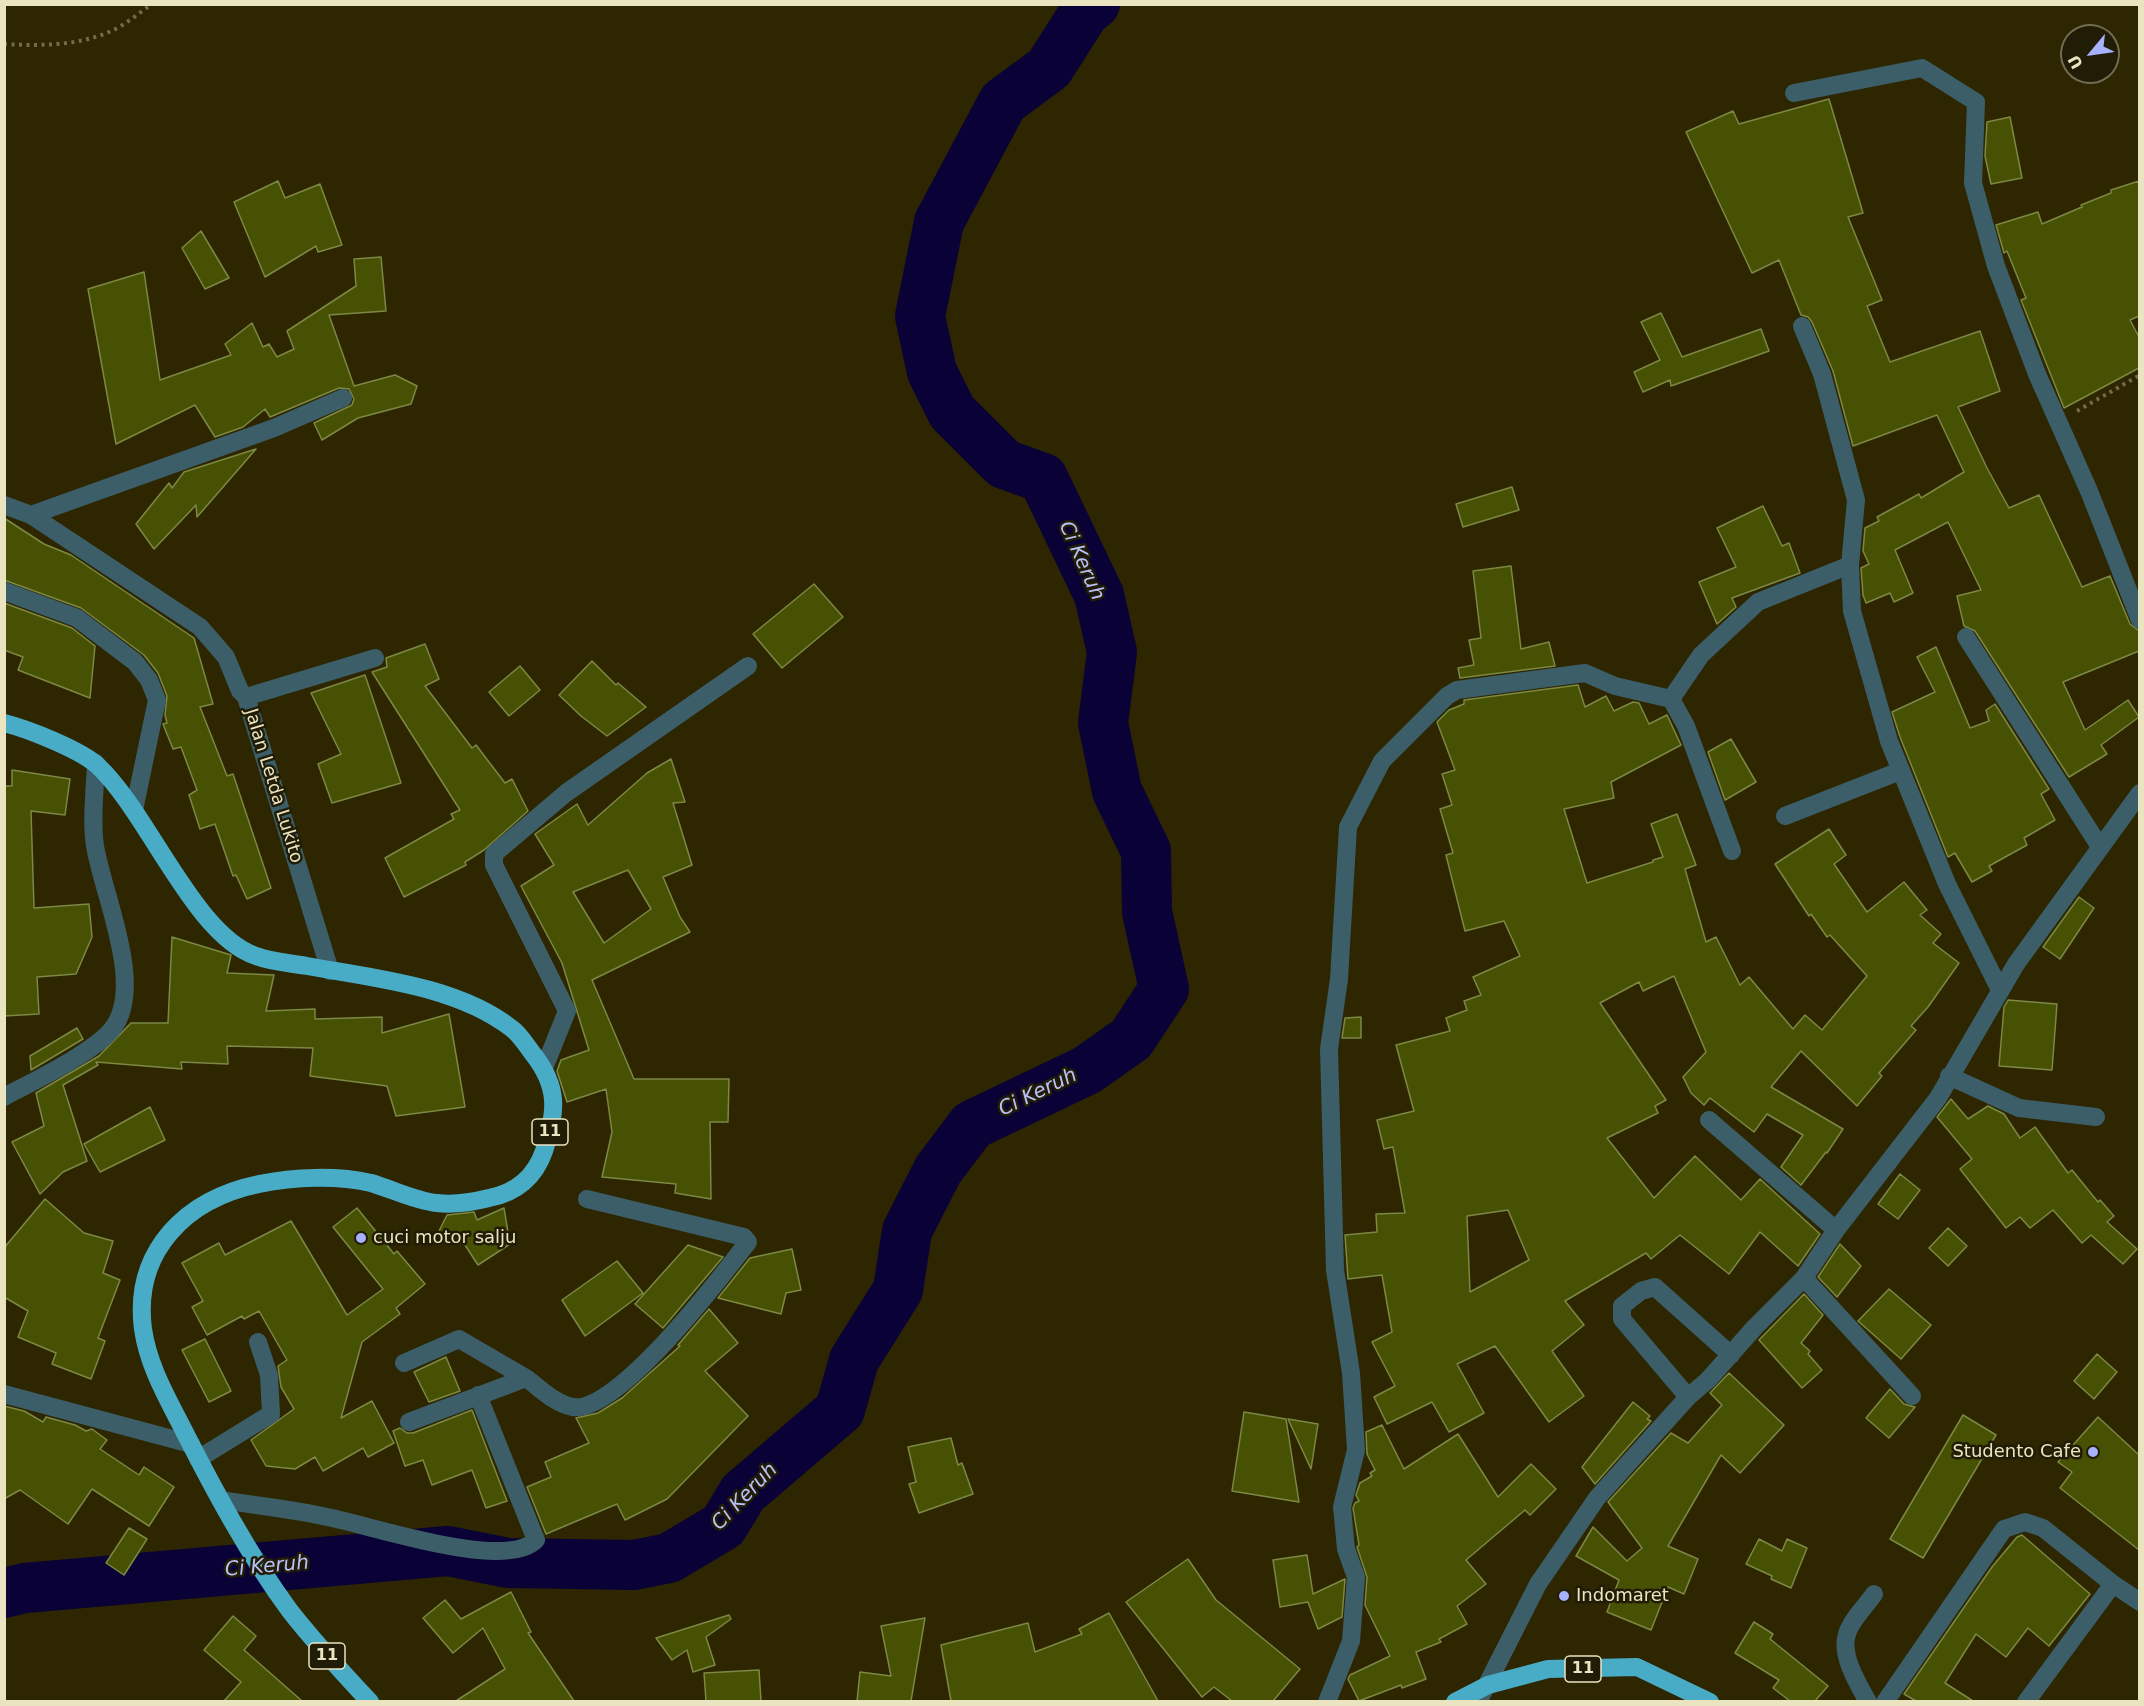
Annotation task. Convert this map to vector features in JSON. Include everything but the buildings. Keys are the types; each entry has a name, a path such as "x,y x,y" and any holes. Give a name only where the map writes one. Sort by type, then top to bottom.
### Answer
{"highway":[{"name":"11","path":"4,723 27,729 96,763 134,810 199,909 225,938 241,950 260,958 466,1000 514,1029 544,1068 553,1100 554,1118 538,1170 514,1190 491,1198 436,1203 368,1182 324,1178 260,1184 225,1194 185,1218 158,1246 147,1269 143,1293 143,1328 152,1367 194,1451 288,1608 323,1652 370,1701"},
{"name":"11","path":"1455,1701 1488,1685 1548,1669 1637,1667 1710,1701"}],"street":[{"path":"1794,93 1922,68 1976,102 1973,183 1996,266 2058,422 2089,491 2139,620"},
{"path":"1802,326 1822,374 1857,500 1850,565 1852,611 1900,771 1947,885 2000,990"},
{"path":"31,515 274,428 343,398"},
{"name":"Jalan Letda Lukito","path":"4,505 31,515 200,627 226,657 240,691 246,697 330,971"},
{"path":"1671,699 1701,655 1758,602 1850,565"},
{"path":"4,591 77,618 135,662 149,680 157,700 134,810"},
{"path":"1966,637 2100,846"},
{"path":"246,697 375,658"},
{"path":"544,1068 567,1011 494,865 495,854 566,793 748,666"},
{"path":"1327,1701 1351,1641 1356,1576 1346,1549 1342,1507 1356,1450 1351,1373 1335,1270 1329,1049 1339,979 1348,827 1382,761 1447,696 1457,690 1585,673 1615,686 1671,699 1686,726 1732,851"},
{"path":"4,1097 94,1045 112,1029 123,1010 124,971 95,844 96,763"},
{"path":"1785,816 1900,771"},
{"path":"1478,1701 1538,1584 1563,1546 1598,1498 1688,1398 1804,1278 1836,1230 1938,1098 2000,990 2139,793"},
{"path":"1949,1076 2019,1108 2096,1117"},
{"path":"1709,1120 1836,1230"},
{"path":"404,1363 459,1339 526,1378 552,1398 574,1408 591,1404 606,1397 673,1334 706,1298 748,1242 744,1237 587,1199"},
{"path":"1804,1278 1912,1396"},
{"path":"1688,1398 1622,1319 1622,1306 1648,1287 1655,1287 1731,1355"},
{"path":"4,1394 194,1451 271,1414 269,1375 258,1342"},
{"path":"409,1422 526,1378"},
{"path":"226,1506 326,1516 469,1550 499,1552 529,1547 536,1540 478,1395"},
{"path":"1885,1701 2004,1529 2025,1522 2043,1528 2139,1602"},
{"path":"2026,1701 2113,1584"},
{"path":"1868,1701 1855,1678 1845,1644 1847,1632 1874,1594"}],"path":[{"path":"4,44 34,46 81,42 112,31 152,4"},
{"path":"2058,422 2139,375"}],"waterway":[{"name":"Ci Keruh","path":"4,1593 25,1588 448,1551 508,1563 634,1565 669,1558 723,1526 743,1493 840,1410 854,1360 898,1290 907,1231 938,1170 972,1125 1087,1070 1131,1039 1164,989 1147,912 1146,851 1117,791 1103,723 1112,652 1099,595 1043,478 1004,464 952,412 932,372 920,316 939,222 1003,102 1049,68 1084,13 1095,4"}],"place":[{"name":"cuci motor salju","path":"361,1238"},
{"name":"Studento Cafe","path":"2093,1452"},
{"name":"Indomaret","path":"1564,1596"}]}
